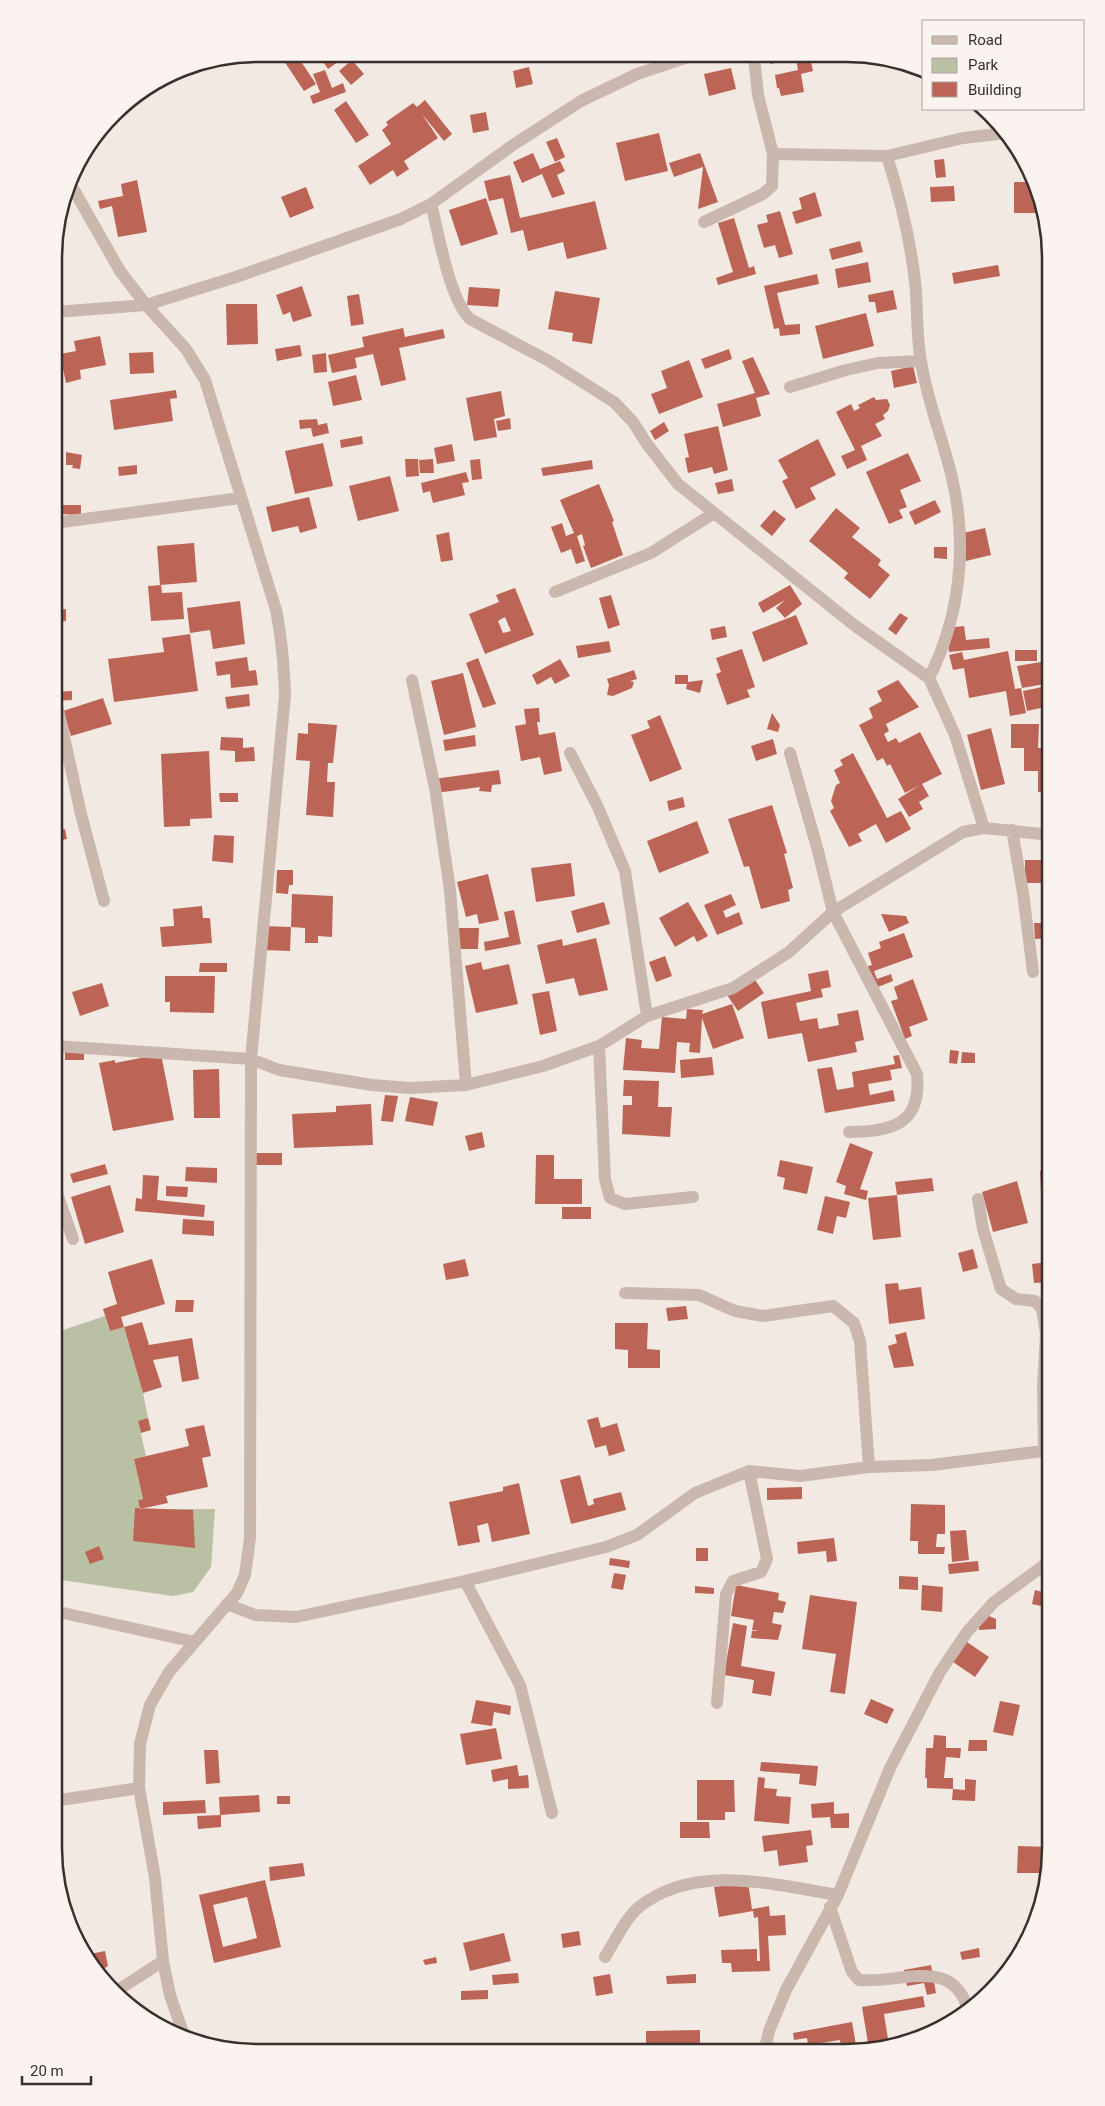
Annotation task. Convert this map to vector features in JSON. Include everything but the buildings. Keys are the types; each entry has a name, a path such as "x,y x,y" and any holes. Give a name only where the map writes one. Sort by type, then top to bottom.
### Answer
{"street":[{"path":"62,311 146,305 236,277 392,222 431,204 581,101 637,74 673,62"},
{"path":"704,222 764,194 772,186 773,154 758,95 755,62"},
{"path":"773,154 887,156 963,138 997,133"},
{"path":"887,156 902,203 915,281 920,361 958,506 959,552 957,590 951,624 942,653 929,678"},
{"path":"74,191 120,270 146,305 186,349 205,380 276,610 281,635 285,695 251,1059 250,1538 245,1575 237,1594 169,1672 150,1705 140,1744 139,1788 155,1878 163,1960 170,1995 183,2029"},
{"path":"431,204 455,293 462,311 470,319 549,361 614,402 633,422 647,444 678,484 854,625 929,678 955,735 984,828"},
{"path":"790,387 846,370 878,363 920,361"},
{"path":"62,522 240,498"},
{"path":"556,592 651,553 714,512"},
{"path":"412,680 435,788 450,890 466,1084"},
{"path":"62,728 81,814 104,901"},
{"path":"790,752 833,912 917,1074 919,1092 910,1116 891,1128 849,1132"},
{"path":"570,753 597,805 624,871 647,1016"},
{"path":"62,1046 251,1059 279,1070 372,1085 410,1088 466,1084 543,1066 599,1046 647,1016 733,988 789,952 833,912 964,832 984,828 1042,834"},
{"path":"1012,830 1023,893 1033,972"},
{"path":"599,1046 604,1179 610,1198 625,1204 693,1197"},
{"path":"978,1199 983,1229 1000,1289 1016,1299 1035,1301 1042,1309"},
{"path":"62,1208 73,1239"},
{"path":"625,1293 699,1295 735,1312 763,1316 833,1306 854,1323 860,1341 869,1467"},
{"path":"227,1604 255,1615 296,1617 465,1581 606,1547 637,1536 694,1493 749,1471 800,1476 869,1467 932,1465 1042,1452"},
{"path":"717,1703 726,1594 733,1581 761,1572 767,1559 749,1471"},
{"path":"766,2044 769,2031 786,1990 838,1895 890,1768 940,1672 967,1632 994,1602 1042,1567"},
{"path":"465,1581 520,1685 552,1812"},
{"path":"62,1613 195,1642"},
{"path":"62,1800 139,1788"},
{"path":"605,1957 638,1908 662,1892 691,1884 720,1880 740,1880 838,1895"},
{"path":"830,1907 852,1972 860,1980 928,1975 944,1979 958,1988 966,2003"},
{"path":"122,1988 163,1960"}],"green space":[{"path":"105,1316 110,1331 124,1327 143,1393 148,1418 138,1421 146,1456 134,1459 143,1499 138,1500 140,1509 215,1509 211,1567 193,1592 173,1596 62,1580 62,1330"}]}
